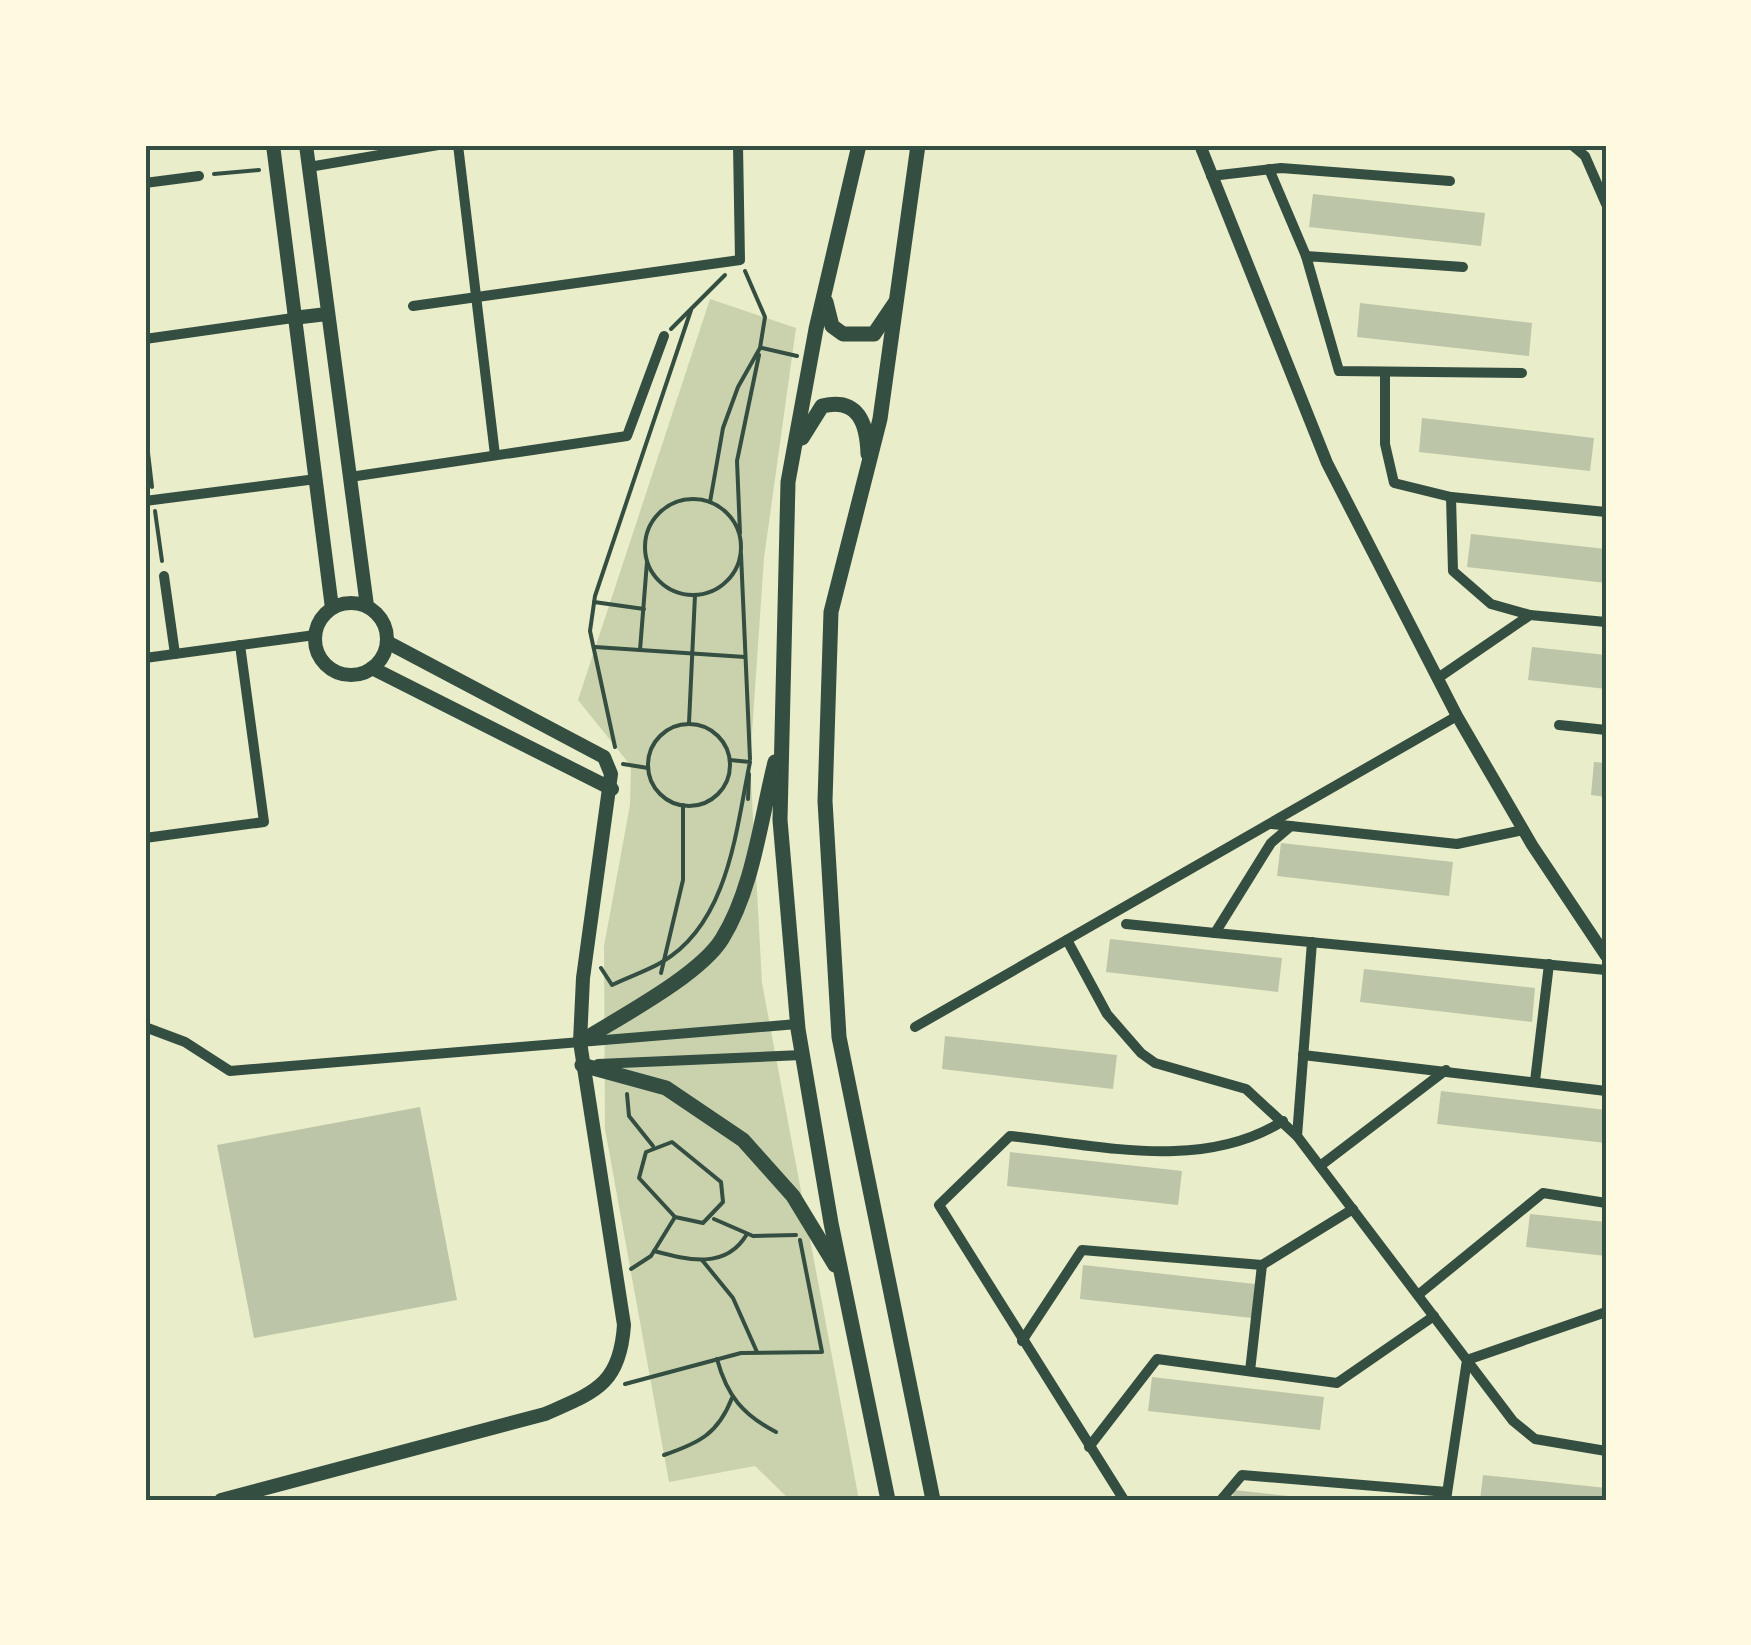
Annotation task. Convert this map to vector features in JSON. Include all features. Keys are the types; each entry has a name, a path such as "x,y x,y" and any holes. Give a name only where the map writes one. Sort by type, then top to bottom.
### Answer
{"main road":[{"path":"273,145 332,608"},
{"path":"306,145 367,606"},
{"path":"859,145 824,293 792,461 780,820 802,1055 888,1500"},
{"path":"918,145 900,296 868,468 831,612 825,801 839,1037 933,1500"},
{"path":"824,293 832,326 861,337 874,334 900,296"},
{"path":"294,318 327,314"},
{"path":"792,461 812,417 822,406 836,402 853,407 862,416 868,468"},
{"path":"347,603 367,606 382,620 387,642 382,658 360,674 332,670 322,660 314,635 320,619 332,608 347,603"},
{"path":"221,1500 528,1419 593,1392 617,1368 622,1354 624,1325 580,1042 582,978 616,784 604,757 387,642"},
{"path":"372,668 616,784"},
{"path":"580,1042 675,982 722,940 744,882 782,734"},
{"path":"582,1065 666,1088 743,1140 793,1196 807,1234 843,1278"}],"street":[{"path":"309,167 438,145"},
{"path":"458,145 496,456"},
{"path":"413,306 740,260 738,145"},
{"path":"1200,145 1327,464 1457,716 1523,830 1606,956"},
{"path":"1572,145 1585,156 1606,202"},
{"path":"1212,176 1269,169 1450,181"},
{"path":"1269,169 1306,256 1339,371 1522,374"},
{"path":"145,183 199,176"},
{"path":"1306,256 1463,267"},
{"path":"145,339 294,318"},
{"path":"350,477 627,436 664,336"},
{"path":"1386,373 1385,444 1394,483 1451,497 1606,512"},
{"path":"145,502 316,479"},
{"path":"1451,497 1453,571 1491,604 1530,616 1606,622"},
{"path":"164,576 175,654"},
{"path":"1438,678 1530,616"},
{"path":"145,658 314,635"},
{"path":"145,838 264,822 240,645"},
{"path":"915,1027 1457,716"},
{"path":"1559,725 1606,730"},
{"path":"1270,824 1457,844 1523,830"},
{"path":"1215,933 1272,843 1291,826"},
{"path":"1126,924 1606,970"},
{"path":"1066,940 1107,1014 1141,1053 1155,1063 1246,1089 1297,1136 1513,1421 1535,1439 1606,1451"},
{"path":"1297,1136 1312,942"},
{"path":"1536,1081 1549,964"},
{"path":"145,1027 184,1042 230,1071 798,1024"},
{"path":"582,1065 802,1055"},
{"path":"1304,1055 1606,1091"},
{"path":"1320,1166 1447,1070"},
{"path":"1124,1500 939,1205 1010,1136 1184,1153 1257,1137 1282,1121"},
{"path":"1418,1295 1543,1193 1606,1203"},
{"path":"1022,1341 1082,1250 1262,1265 1353,1210"},
{"path":"1250,1371 1262,1265"},
{"path":"1467,1360 1606,1312"},
{"path":"1090,1447 1157,1359 1337,1383 1434,1316"},
{"path":"1221,1500 1242,1475 1446,1496 1467,1360"}],"path":[{"path":"199,176 276,168"},
{"path":"664,336 740,260 766,318 736,462 750,762 747,830"},
{"path":"616,784 590,632 594,602 690,310"},
{"path":"760,348 810,360"},
{"path":"710,502 723,428 738,387 760,348"},
{"path":"640,650 648,532 666,508 695,499 710,502 724,510 741,538"},
{"path":"648,562 666,586 695,595 726,583 741,554"},
{"path":"689,723 695,595"},
{"path":"594,602 644,608"},
{"path":"594,647 746,657"},
{"path":"689,723 714,732 730,760 728,781 720,792 710,801 683,805 659,793 652,781 649,755 664,732 689,723"},
{"path":"730,760 750,762"},
{"path":"598,965 612,984 664,961 695,931 716,902 750,762"},
{"path":"656,993 682,880 683,805"},
{"path":"629,1078 629,1116 654,1146"},
{"path":"593,1392 756,1352 822,1352 807,1234 747,1234 712,1218 693,1224 676,1217 638,1178 640,1159 654,1146 680,1145 716,1174 724,1192 712,1218"},
{"path":"616,1277 654,1251 676,1217"},
{"path":"654,1251 702,1260 730,1253 747,1234"},
{"path":"702,1260 733,1298 756,1352"},
{"path":"717,1359 732,1398 749,1418 776,1432"},
{"path":"664,1456 710,1436 723,1421 732,1398"}],"green space":[{"path":"710,299 796,328 764,558 750,762 762,983 859,1500 790,1500 755,1466 669,1482 605,1129 604,946 630,805 631,766 578,700"}],"building":[{"path":"1313,194 1485,213 1481,246 1309,227"},
{"path":"1360,303 1532,323 1529,356 1357,337"},
{"path":"1422,418 1594,438 1590,471 1419,452"},
{"path":"1471,534 1606,549 1606,583 1467,567"},
{"path":"1532,647 1606,655 1606,689 1528,680"},
{"path":"1594,762 1606,763 1606,797 1591,795"},
{"path":"1281,843 1453,862 1449,896 1277,876"},
{"path":"1110,939 1282,958 1278,992 1106,972"},
{"path":"1364,969 1535,988 1532,1022 1360,1002"},
{"path":"945,1036 1117,1055 1113,1089 942,1069"},
{"path":"1441,1091 1606,1110 1606,1143 1437,1124"},
{"path":"420,1107 457,1300 254,1338 217,1145"},
{"path":"1010,1152 1182,1171 1178,1205 1007,1186"},
{"path":"1530,1214 1606,1222 1606,1256 1526,1247"},
{"path":"1083,1265 1255,1284 1252,1318 1080,1299"},
{"path":"1152,1377 1324,1397 1320,1430 1148,1411"},
{"path":"1483,1475 1606,1488 1606,1500 1480,1500"},
{"path":"1234,1490 1298,1497 1298,1500 1232,1500"}]}
